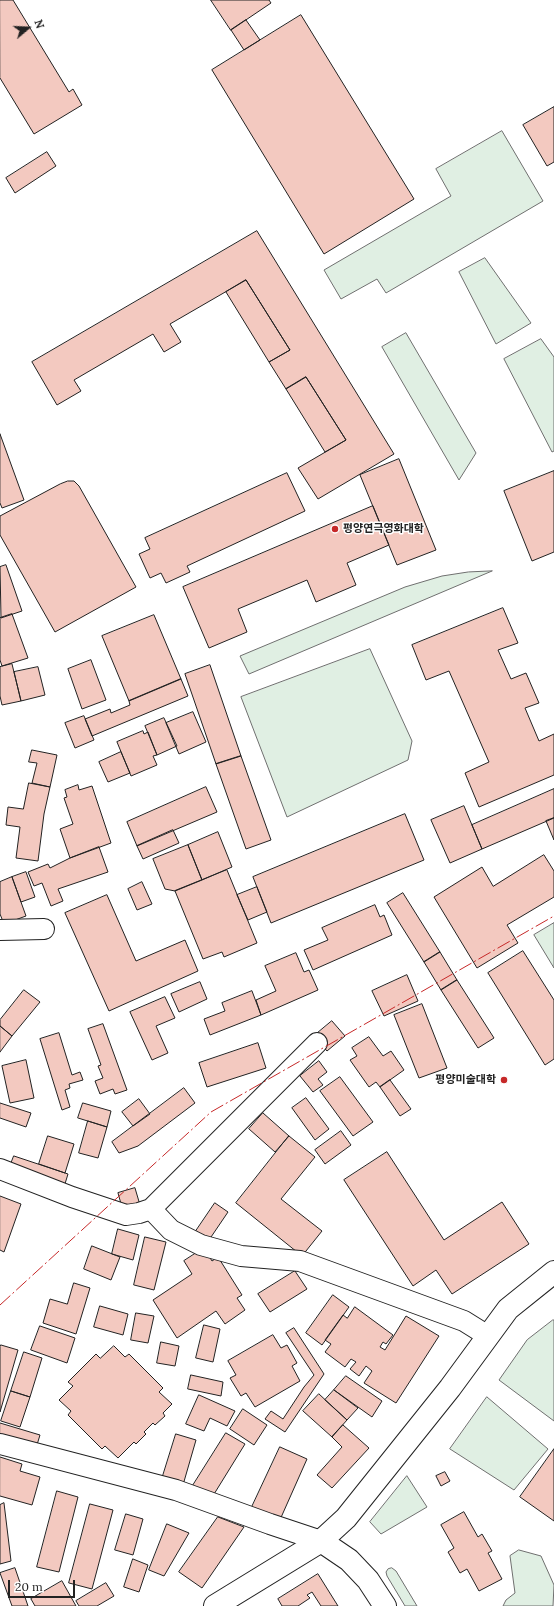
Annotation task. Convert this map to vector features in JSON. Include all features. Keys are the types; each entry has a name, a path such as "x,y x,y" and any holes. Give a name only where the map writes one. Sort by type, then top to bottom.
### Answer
{"street":[{"path":"0,930 44,929"},
{"path":"0,1170 72,1197 126,1215 151,1209 317,1043"},
{"path":"151,1209 171,1230 201,1245 241,1256 300,1261 464,1321 488,1336"},
{"path":"215,1606 321,1541 346,1518 450,1388 508,1309 554,1272"},
{"path":"0,1444 176,1490 321,1541 349,1560 368,1580 385,1606"}],"green space":[{"path":"502,131 543,201 386,293 377,279 341,299 324,270 451,196 436,169"},
{"path":"485,258 531,323 496,344 459,272"},
{"path":"406,333 476,453 459,480 382,347"},
{"path":"541,339 554,357 554,451 552,452 504,359"},
{"path":"492,571 249,674 240,656 405,587 442,576 468,572"},
{"path":"370,649 412,741 408,760 287,817 241,697"},
{"path":"554,923 554,968 534,935"},
{"path":"553,1320 554,1421 499,1380 527,1340"},
{"path":"487,1397 548,1449 514,1490 450,1449"},
{"path":"407,1476 427,1507 381,1534 370,1522"},
{"path":"519,1550 541,1556 554,1585 553,1606 503,1606 506,1600 515,1593 510,1556"},
{"path":"392,1568 396,1571 417,1606 405,1606 387,1576 386,1572 388,1569"}],"building":[{"path":"0,0 13,0 69,92 73,89 82,105 34,134 0,78"},
{"path":"211,0 269,0 271,3 231,30"},
{"path":"301,15 414,199 324,254 212,70"},
{"path":"246,20 260,40 244,50 231,30"},
{"path":"554,107 554,162 547,166 523,125"},
{"path":"47,152 56,166 15,193 6,178"},
{"path":"257,231 394,454 318,499 298,468 346,440 306,377 286,389 269,362 290,350 246,280 170,324 181,342 164,352 153,334 74,380 81,391 57,405 32,362"},
{"path":"246,280 290,350 269,362 226,292"},
{"path":"306,377 346,440 325,452 286,389"},
{"path":"0,434 24,500 2,508 0,503"},
{"path":"399,459 436,550 397,565 360,475"},
{"path":"554,471 554,552 532,561 504,491"},
{"path":"287,473 305,511 187,566 190,572 166,583 161,573 150,578 139,554 150,549 145,538"},
{"path":"68,481 74,481 79,486 136,587 55,632 0,535 0,516"},
{"path":"373,506 389,545 347,563 356,585 316,602 307,580 238,609 247,632 209,648 183,587"},
{"path":"6,565 22,611 1,618 0,567"},
{"path":"503,608 518,643 498,650 511,679 526,673 539,703 525,708 539,741 554,734 554,775 479,807 465,773 489,762 449,671 426,680 412,645"},
{"path":"12,614 28,658 2,666 0,660 0,618"},
{"path":"154,615 181,679 129,701 102,636"},
{"path":"91,660 106,700 82,709 68,669"},
{"path":"12,664 21,701 2,705 0,696 0,667"},
{"path":"210,665 241,756 216,764 185,674"},
{"path":"38,667 45,695 21,701 14,672"},
{"path":"181,679 188,696 92,736 85,719 110,709 111,713 130,705 129,701"},
{"path":"193,712 206,742 179,754 166,723"},
{"path":"84,716 94,740 75,748 65,723"},
{"path":"164,718 177,746 157,755 145,726"},
{"path":"143,731 144,734 148,732 157,755 153,756 157,765 131,776 117,742"},
{"path":"32,750 57,755 50,787 32,783 37,763 29,762"},
{"path":"121,752 130,773 108,782 99,762"},
{"path":"241,756 271,840 246,849 216,764"},
{"path":"29,783 50,787 44,814 38,861 16,858 20,827 6,825 8,807 23,809"},
{"path":"78,785 79,790 92,786 111,843 70,858 60,829 73,824 64,798 67,797 65,790"},
{"path":"206,787 217,812 137,846 127,822"},
{"path":"554,789 554,818 482,849 472,825"},
{"path":"464,806 482,849 450,863 431,820"},
{"path":"405,814 424,860 271,923 253,877"},
{"path":"554,818 554,840 546,821"},
{"path":"173,830 179,843 143,859 137,846"},
{"path":"218,832 232,867 202,880 188,845"},
{"path":"188,845 202,880 175,891 165,889 153,859"},
{"path":"99,847 108,872 58,889 63,901 51,906 42,883 34,886 28,872 48,864 50,868 70,858"},
{"path":"544,855 554,871 554,897 507,925 518,943 477,968 434,897 482,867 493,886"},
{"path":"227,870 257,943 224,957 222,952 203,959 175,891"},
{"path":"26,872 35,897 21,902 12,877"},
{"path":"12,877 26,916 4,924 0,914 0,882"},
{"path":"142,882 152,904 137,910 128,889"},
{"path":"257,887 267,912 248,920 237,895"},
{"path":"403,893 440,952 424,962 387,903"},
{"path":"107,895 136,961 185,940 198,971 109,1011 65,913"},
{"path":"375,905 380,917 384,915 392,935 313,970 304,950 328,940 322,928"},
{"path":"523,951 554,1000 554,1059 545,1065 488,973"},
{"path":"440,952 457,980 441,990 424,962"},
{"path":"296,953 304,972 309,970 318,990 261,1015 256,1000 276,991 265,966"},
{"path":"407,975 418,1001 384,1016 372,991"},
{"path":"457,980 494,1038 478,1048 441,990"},
{"path":"200,982 207,999 179,1012 171,994"},
{"path":"24,990 40,1002 12,1036 0,1026 0,1020"},
{"path":"252,991 261,1015 210,1035 204,1019 225,1011 222,1003"},
{"path":"165,997 175,1018 156,1026 168,1053 152,1060 130,1012"},
{"path":"422,1004 447,1068 419,1078 394,1015"},
{"path":"332,1021 345,1036 327,1051 314,1036"},
{"path":"103,1024 127,1090 115,1094 113,1089 100,1094 95,1081 103,1078 98,1066 101,1065 88,1029"},
{"path":"0,1026 12,1036 0,1052"},
{"path":"59,1033 72,1075 80,1072 83,1080 69,1084 70,1088 65,1090 70,1107 62,1110 40,1039"},
{"path":"369,1037 383,1056 391,1051 404,1070 380,1087 376,1082 369,1087 350,1060 357,1056 352,1048"},
{"path":"258,1043 266,1068 207,1087 199,1063"},
{"path":"26,1060 34,1098 10,1103 2,1066"},
{"path":"319,1061 327,1072 318,1079 323,1085 313,1092 300,1076"},
{"path":"340,1077 373,1122 353,1136 320,1091"},
{"path":"390,1080 411,1109 400,1116 380,1087"},
{"path":"184,1088 195,1103 138,1146 119,1153 112,1142"},
{"path":"306,1098 329,1129 315,1140 292,1108"},
{"path":"139,1099 150,1114 133,1126 122,1112"},
{"path":"0,1103 31,1113 26,1127 0,1118"},
{"path":"83,1103 111,1111 107,1127 78,1118"},
{"path":"263,1113 289,1136 275,1152 249,1129"},
{"path":"88,1121 107,1127 98,1158 79,1153"},
{"path":"341,1131 351,1145 325,1164 315,1150"},
{"path":"48,1136 74,1144 65,1173 39,1164"},
{"path":"289,1136 315,1157 281,1199 322,1231 302,1256 236,1203"},
{"path":"387,1152 444,1240 502,1202 529,1244 452,1294 436,1270 413,1286 344,1180"},
{"path":"14,1156 68,1174 64,1187 9,1169"},
{"path":"135,1188 140,1205 123,1211 118,1193"},
{"path":"0,1196 21,1204 4,1252 0,1250"},
{"path":"215,1203 228,1212 209,1240 196,1231"},
{"path":"118,1229 139,1235 133,1260 112,1254"},
{"path":"145,1237 166,1242 154,1290 134,1285"},
{"path":"92,1246 120,1257 111,1280 84,1269"},
{"path":"204,1248 212,1261 218,1257 242,1295 237,1298 245,1310 225,1324 216,1311 177,1338 153,1300 192,1274 184,1261"},
{"path":"295,1271 307,1289 270,1312 258,1294"},
{"path":"74,1283 90,1288 76,1334 43,1323 50,1299 67,1304"},
{"path":"333,1295 349,1307 322,1345 306,1333"},
{"path":"100,1306 128,1314 123,1335 94,1327"},
{"path":"355,1307 393,1335 386,1344 383,1342 380,1347 385,1350 406,1316 439,1336 396,1403 364,1383 372,1371 366,1366 359,1376 350,1369 356,1362 351,1359 345,1367 325,1352 331,1344 325,1340 343,1315 347,1318"},
{"path":"136,1313 154,1316 148,1343 131,1340"},
{"path":"204,1325 220,1329 213,1362 196,1358"},
{"path":"40,1326 75,1338 67,1363 31,1350"},
{"path":"294,1328 324,1374 285,1432 265,1419 271,1411 283,1419 304,1387 314,1375 286,1333"},
{"path":"273,1335 281,1348 287,1345 297,1363 292,1366 300,1381 255,1407 246,1393 241,1396 230,1378 236,1375 228,1361"},
{"path":"161,1342 179,1346 175,1366 157,1363"},
{"path":"1,1345 18,1350 0,1412 0,1347"},
{"path":"114,1346 125,1357 129,1354 163,1388 159,1392 172,1404 163,1413 165,1416 155,1425 153,1423 144,1432 146,1434 136,1444 134,1442 118,1458 105,1446 102,1449 68,1415 71,1411 59,1400 73,1386 68,1382 96,1354 100,1358"},
{"path":"24,1352 42,1358 30,1397 11,1391"},
{"path":"191,1375 223,1382 221,1396 188,1389"},
{"path":"346,1376 382,1401 372,1417 334,1390"},
{"path":"334,1390 358,1408 347,1420 325,1400"},
{"path":"11,1391 30,1397 20,1427 1,1421"},
{"path":"319,1394 347,1420 332,1437 303,1411"},
{"path":"199,1395 235,1411 227,1426 210,1418 204,1431 186,1424"},
{"path":"243,1409 267,1425 254,1445 230,1429"},
{"path":"0,1423 40,1435 36,1448 0,1438"},
{"path":"343,1425 369,1448 332,1488 317,1475 342,1447 332,1437"},
{"path":"226,1433 245,1444 211,1499 192,1487"},
{"path":"176,1434 196,1440 183,1485 162,1479"},
{"path":"280,1447 307,1459 279,1522 251,1509"},
{"path":"554,1449 554,1521 520,1497"},
{"path":"0,1457 22,1464 20,1471 40,1477 32,1505 0,1496"},
{"path":"445,1472 450,1481 441,1486 436,1476"},
{"path":"57,1491 78,1497 59,1572 37,1567"},
{"path":"4,1503 11,1561 0,1564 0,1505"},
{"path":"90,1504 113,1510 92,1589 69,1583"},
{"path":"464,1512 478,1537 482,1534 492,1551 488,1553 502,1579 479,1591 467,1569 460,1573 448,1552 454,1548 441,1525"},
{"path":"126,1514 143,1519 133,1555 115,1550"},
{"path":"218,1517 244,1527 202,1588 179,1572"},
{"path":"167,1524 189,1533 164,1576 149,1570"},
{"path":"133,1559 148,1565 139,1592 124,1587"},
{"path":"15,1568 28,1606 12,1606 0,1573"},
{"path":"318,1574 338,1606 321,1606 312,1592 307,1595 310,1598 298,1606 282,1606 278,1599"},
{"path":"62,1581 76,1606 35,1606 31,1599"},
{"path":"106,1583 114,1596 97,1606 79,1606 76,1601"}],"power":[{"path":"0,1305 211,1112 554,916"}],"place":[{"name":"평양연극영화대학","path":"335,529"},
{"name":"평양미술대학","path":"504,1080"}]}
